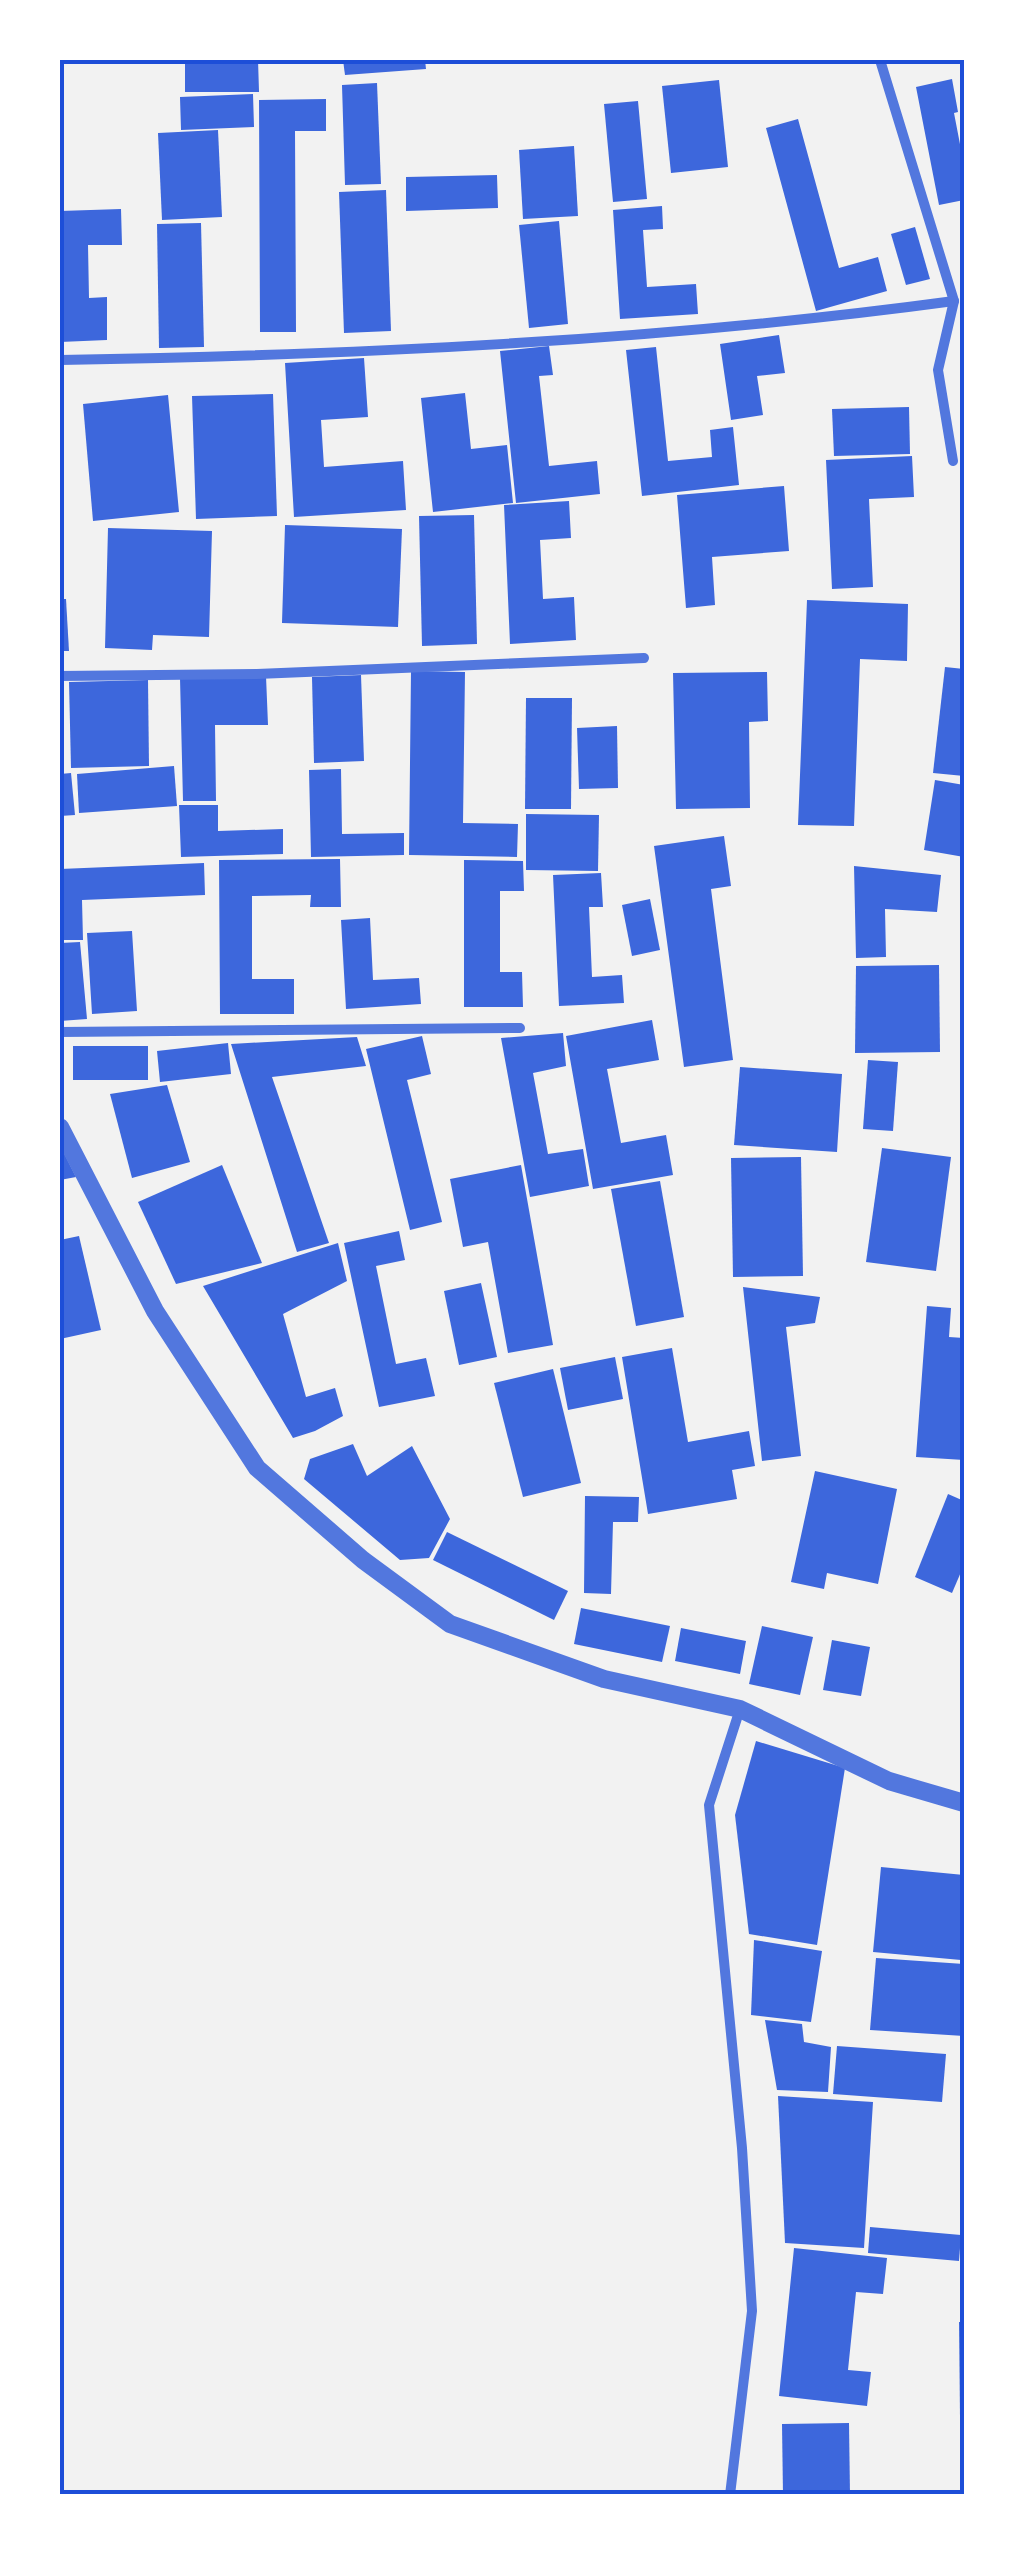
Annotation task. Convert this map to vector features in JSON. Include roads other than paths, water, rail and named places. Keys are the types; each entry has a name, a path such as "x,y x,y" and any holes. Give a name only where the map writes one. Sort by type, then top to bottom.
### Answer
{"street":[{"path":"880,60 954,301 938,370 953,461"},
{"path":"60,360 194,358 631,337 799,322 954,301"},
{"path":"60,676 257,674 644,658"},
{"path":"60,1032 520,1028"},
{"path":"60,1128 154,1311 257,1468 362,1560 450,1624 604,1679 740,1710 889,1780 964,1803"},
{"path":"730,2495 752,2311 742,2148 709,1805 740,1710"}]}
